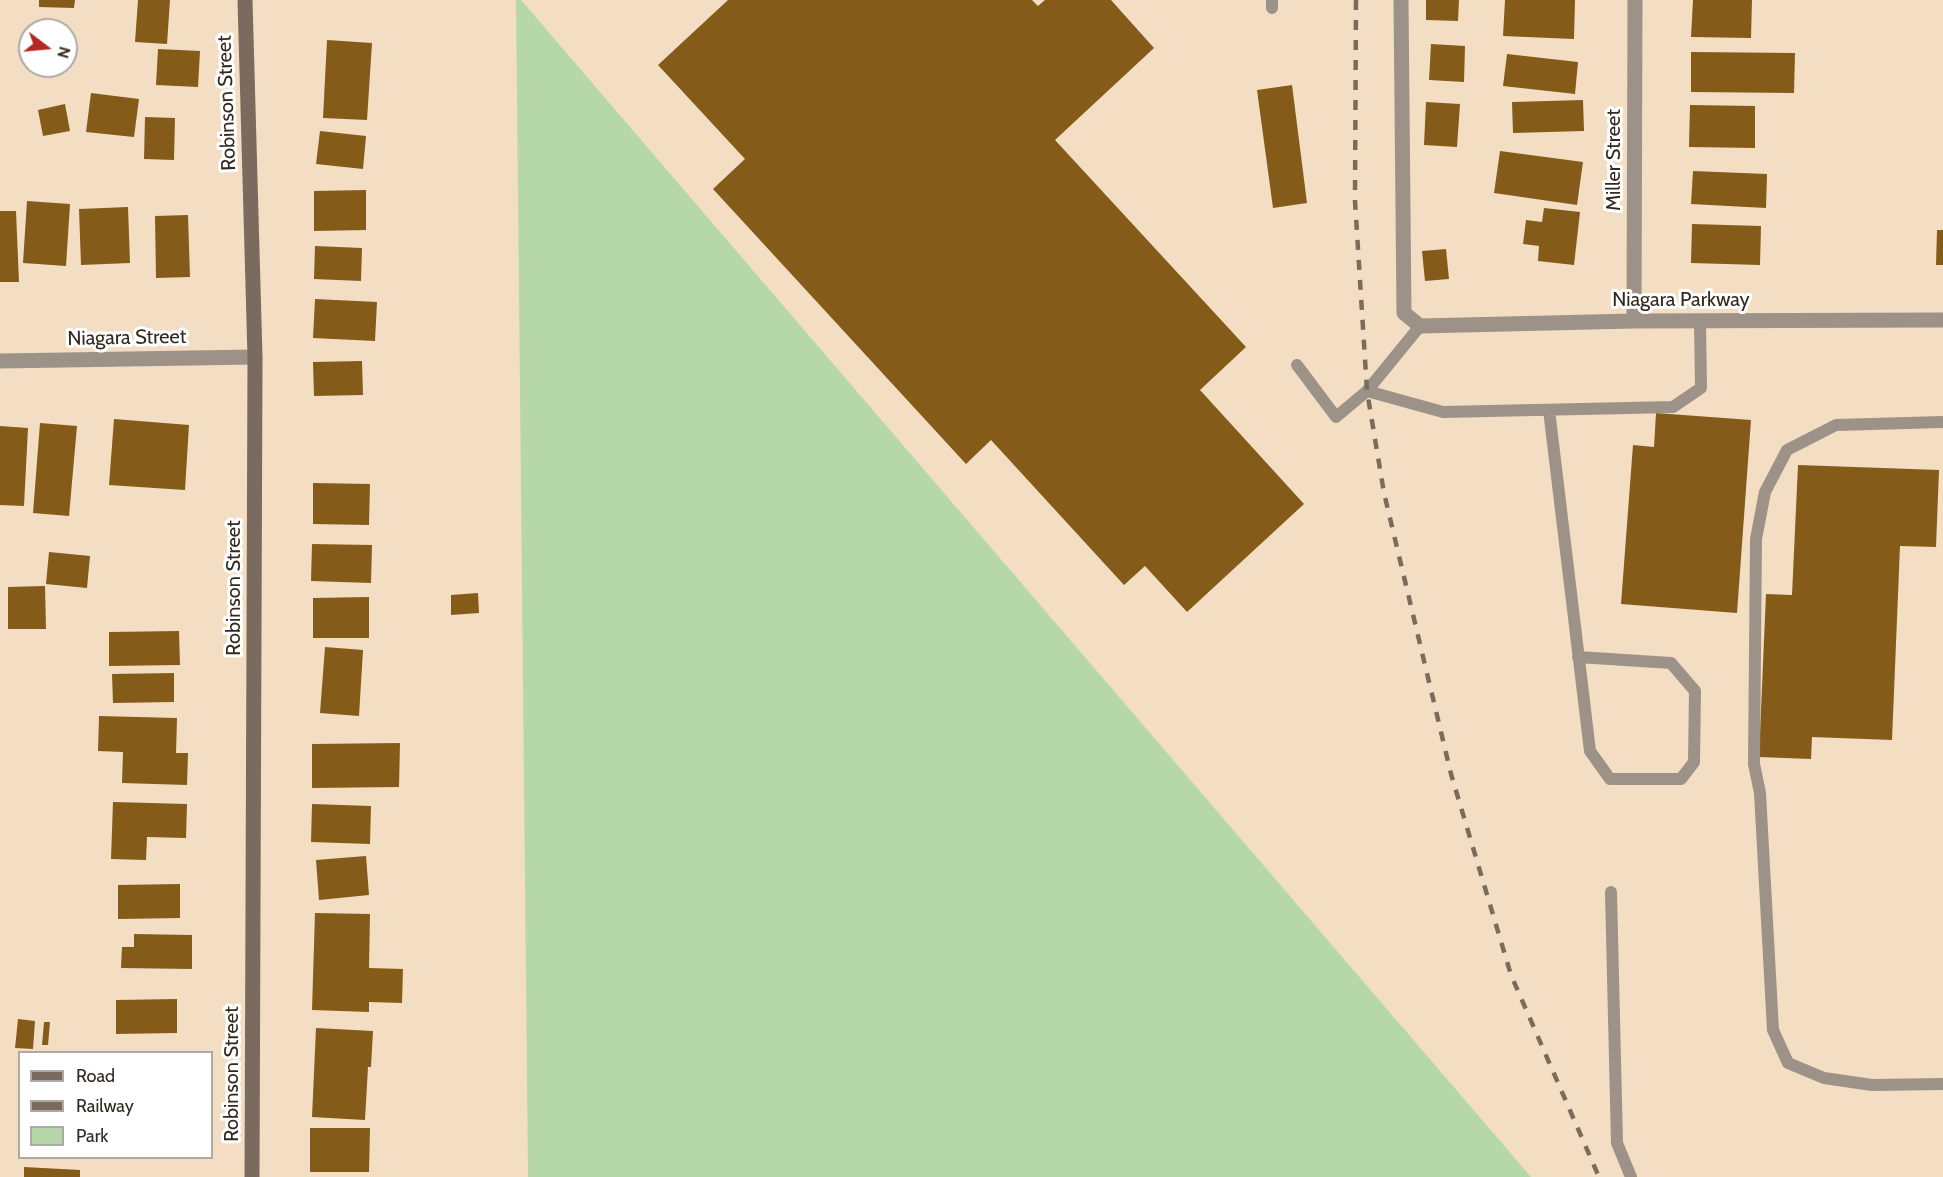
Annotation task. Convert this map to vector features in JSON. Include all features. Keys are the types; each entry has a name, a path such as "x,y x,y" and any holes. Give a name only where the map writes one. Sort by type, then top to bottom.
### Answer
{"street":[{"name":"Robinson Street","path":"245,0 255,357 252,1177"},
{"path":"1401,0 1404,313 1420,326"},
{"name":"Miller Street","path":"1634,321 1635,0"},
{"name":"Niagara Parkway","path":"1420,326 1634,321 1943,320"},
{"name":"Niagara Street","path":"0,361 255,357"}],"lane":[{"path":"1367,391 1443,412 1673,407 1701,388 1701,321"},
{"path":"1297,365 1336,417 1367,391 1420,326"},
{"path":"1549,410 1578,657 1590,751 1610,779 1681,779 1694,762 1695,691 1671,663 1578,657"},
{"path":"1943,422 1836,425 1787,450 1765,492 1756,539 1754,764 1760,793 1773,1030 1788,1062 1824,1078 1872,1085 1943,1084"},
{"path":"1611,892 1617,1143 1631,1177"}],"green space":[{"path":"516,0 521,0 1531,1177 528,1177"}],"building":[{"path":"39,0 75,0 74,8 39,7"},
{"path":"138,0 170,0 167,44 135,42"},
{"path":"728,0 1032,0 1038,6 1045,0 1111,0 1154,48 1055,140 1246,347 1200,390 1304,504 1187,612 1145,566 1124,585 991,440 966,464 713,189 745,159 658,65"},
{"path":"1426,0 1459,0 1458,21 1426,20"},
{"path":"1505,0 1575,0 1574,39 1503,36"},
{"path":"1693,0 1752,0 1751,38 1691,37"},
{"path":"327,40 372,43 367,120 323,118"},
{"path":"1431,44 1465,46 1464,82 1429,80"},
{"path":"158,49 200,51 198,87 156,85"},
{"path":"1691,52 1795,53 1794,93 1691,92"},
{"path":"1507,54 1578,62 1575,94 1503,86"},
{"path":"1292,85 1307,203 1273,208 1257,90"},
{"path":"91,93 139,99 134,137 86,132"},
{"path":"1583,100 1584,131 1513,133 1512,102"},
{"path":"1426,102 1460,104 1457,147 1424,145"},
{"path":"65,104 70,131 43,136 38,110"},
{"path":"1690,105 1755,106 1755,148 1689,147"},
{"path":"145,117 175,118 174,160 144,159"},
{"path":"320,131 366,136 363,169 316,164"},
{"path":"1500,151 1583,162 1577,205 1494,193"},
{"path":"1693,171 1767,174 1766,208 1691,204"},
{"path":"366,190 366,230 314,231 314,191"},
{"path":"27,201 70,204 66,266 23,263"},
{"path":"128,207 130,263 81,265 79,209"},
{"path":"1544,208 1580,212 1574,265 1538,261 1539,246 1523,244 1526,220 1542,222"},
{"path":"0,211 16,211 19,282 0,282"},
{"path":"188,215 190,277 156,278 155,216"},
{"path":"1692,224 1761,226 1760,265 1691,263"},
{"path":"1937,230 1943,230 1943,265 1936,265"},
{"path":"315,246 362,248 361,281 314,279"},
{"path":"1446,249 1449,279 1425,281 1422,251"},
{"path":"315,299 377,302 375,341 313,338"},
{"path":"362,361 363,395 314,396 313,362"},
{"path":"1656,413 1751,420 1737,613 1621,604 1633,445 1654,447"},
{"path":"114,419 189,425 185,490 109,485"},
{"path":"40,423 77,426 69,516 33,513"},
{"path":"0,426 28,428 24,506 0,505"},
{"path":"1798,465 1939,470 1936,547 1900,546 1892,740 1812,737 1811,759 1759,757 1766,594 1792,595"},
{"path":"313,483 370,484 369,525 313,524"},
{"path":"312,544 372,545 371,583 311,581"},
{"path":"49,552 90,556 87,588 46,584"},
{"path":"45,586 46,629 8,629 8,587"},
{"path":"478,593 479,613 451,615 451,595"},
{"path":"369,597 369,638 313,638 313,598"},
{"path":"179,631 180,665 109,666 109,632"},
{"path":"325,647 363,650 359,716 320,713"},
{"path":"174,673 174,702 113,703 112,674"},
{"path":"99,716 177,718 176,753 188,753 187,785 122,783 123,752 98,751"},
{"path":"400,743 399,787 312,788 312,744"},
{"path":"113,802 187,804 186,838 147,837 146,860 111,859"},
{"path":"312,804 371,806 370,844 311,842"},
{"path":"366,856 369,895 319,900 316,860"},
{"path":"180,884 180,918 118,919 118,885"},
{"path":"315,913 370,914 369,968 403,969 402,1003 369,1002 369,1012 312,1010"},
{"path":"134,934 192,935 192,969 121,968 122,947 134,947"},
{"path":"177,999 177,1033 116,1034 116,1000"},
{"path":"18,1019 35,1021 33,1049 15,1048"},
{"path":"44,1022 50,1022 48,1045 42,1045"},
{"path":"316,1028 373,1031 365,1120 312,1117"},
{"path":"310,1128 370,1128 369,1172 310,1172"},
{"path":"24,1167 80,1170 80,1177 24,1177"}],"railway":[{"path":"1356,0 1355,201 1367,391 1384,493 1451,774 1511,975 1599,1177"}]}
